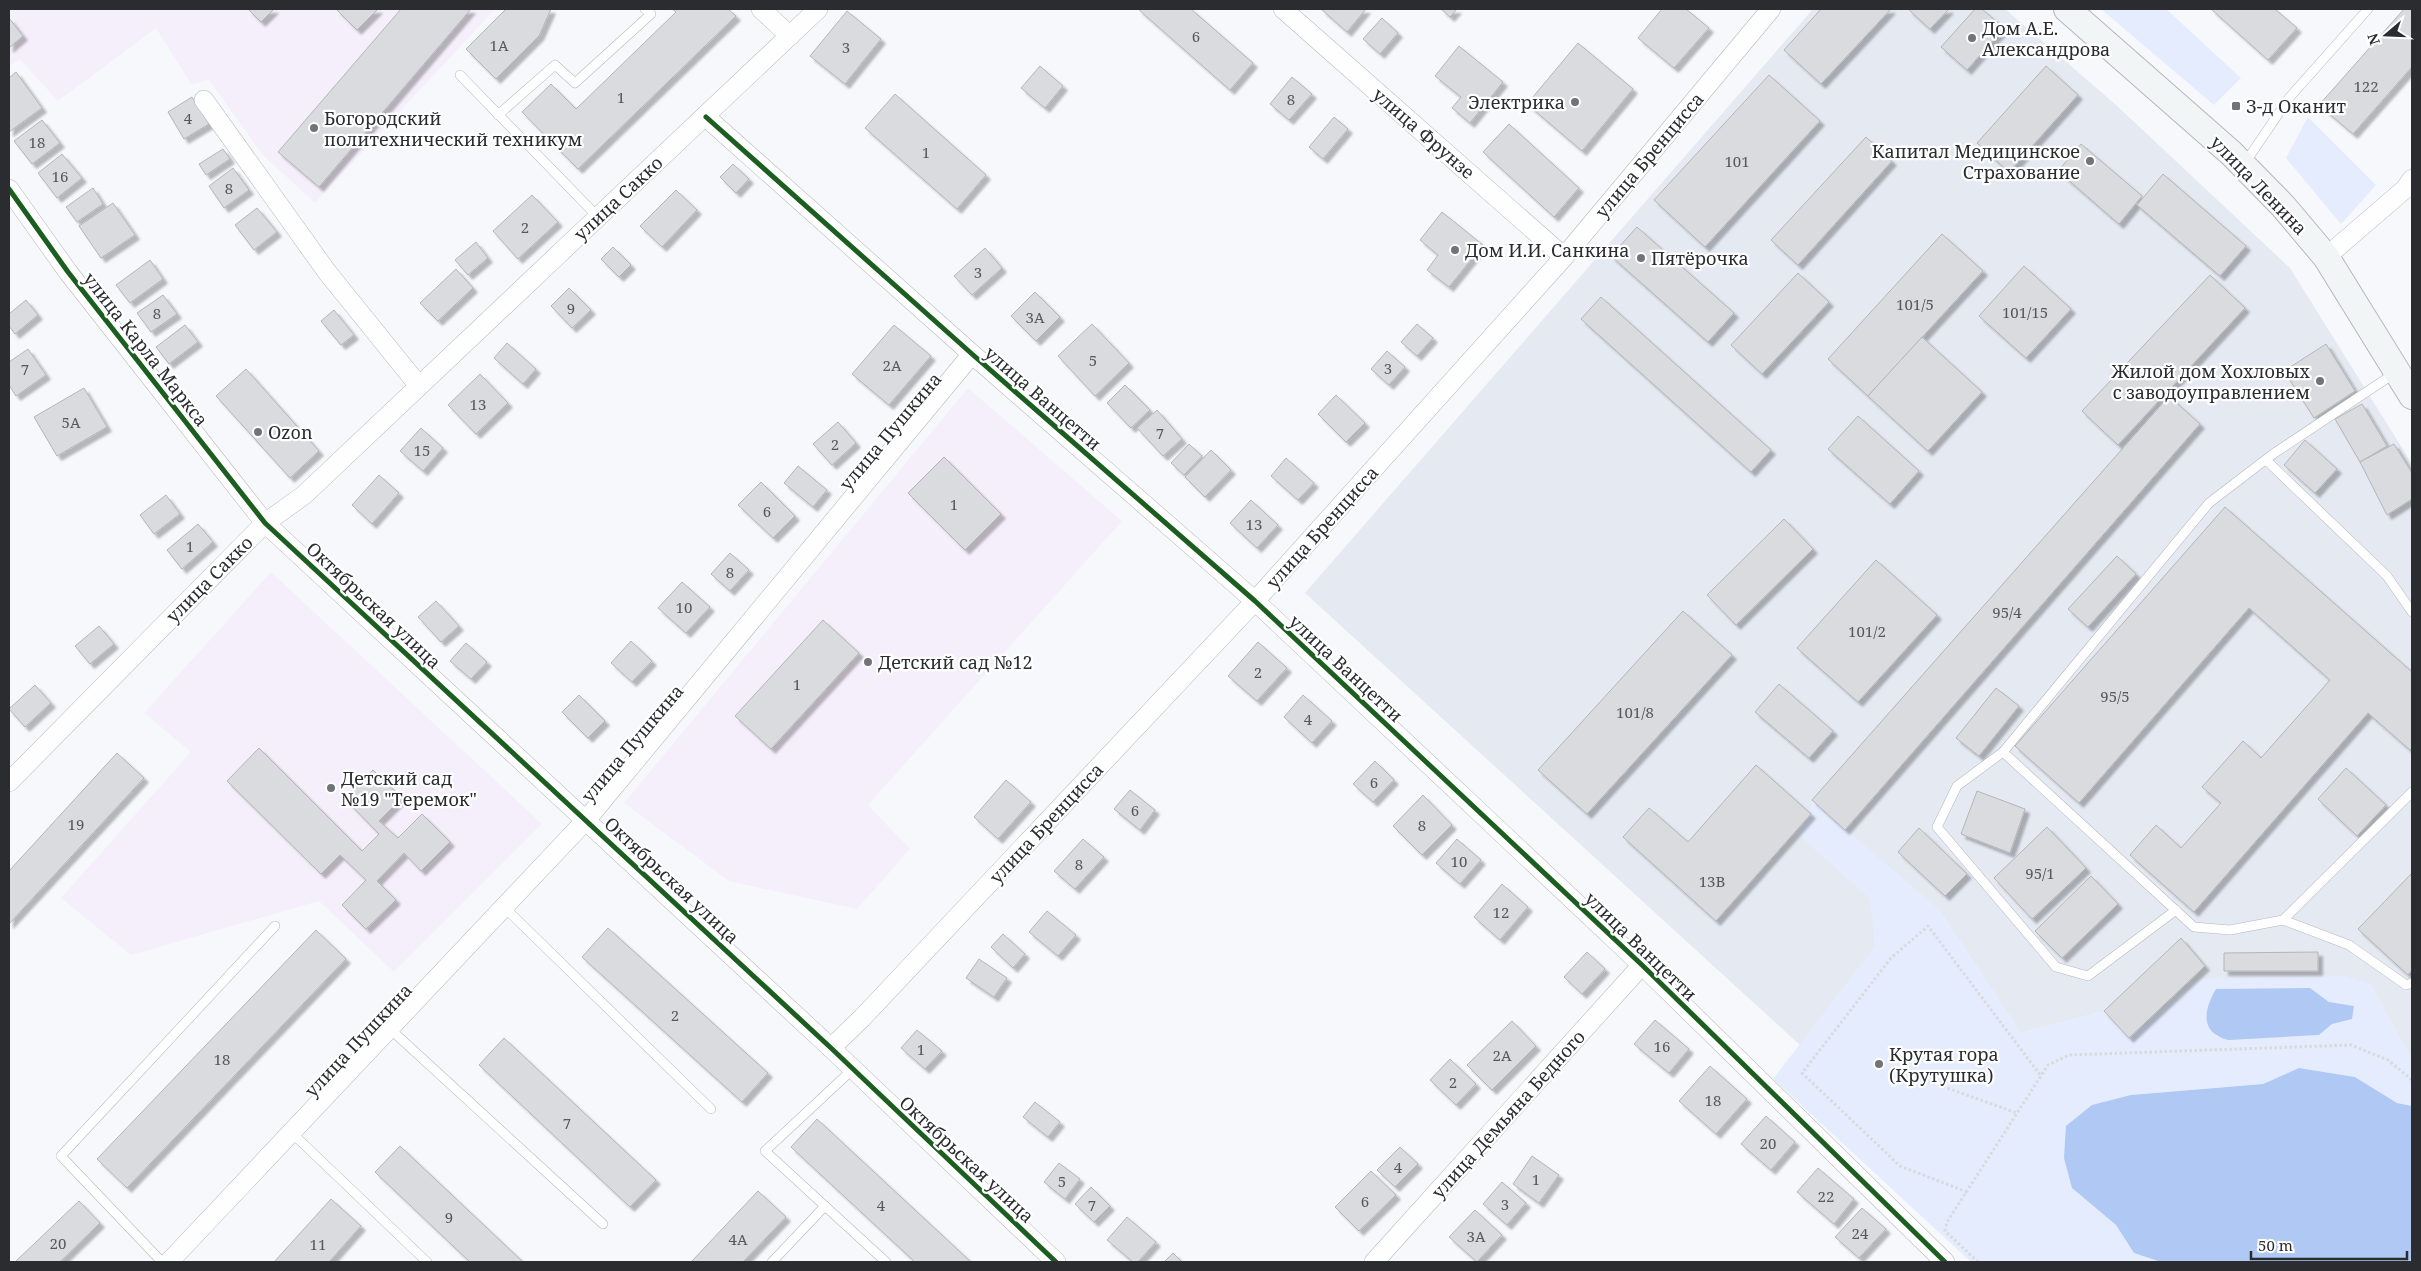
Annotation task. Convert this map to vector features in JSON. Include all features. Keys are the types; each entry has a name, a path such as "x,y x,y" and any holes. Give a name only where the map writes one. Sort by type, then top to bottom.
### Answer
{"street":[{"path":"761,9 790,36"},
{"name":"улица Сакко","path":"9,782 265,524 304,495 598,216 706,117 818,9"},
{"name":"улица Фрунзе","path":"1283,9 1564,257"},
{"name":"улица Бренцисса","path":"832,1048 1255,601 1564,257 1771,9"},
{"name":"улица Ленина","path":"2067,9 2244,165 2283,206 2326,257 2412,396"},
{"path":"204,100 328,272 419,386"},
{"name":"улица Ванцетти","path":"706,117 972,354 1255,601 1642,965 1945,1262"},
{"path":"2326,257 2405,189 2412,179"},
{"name":"улица Карла Маркса","path":"9,188 68,272 265,524"},
{"name":"улица Пушкина","path":"169,1262 587,819 972,354"},
{"name":"Октябрьская улица","path":"265,524 587,819 832,1048 1056,1262"},
{"name":"улица Демьяна Бедного","path":"1374,1262 1642,965"}],"lane":[{"path":"498,115 556,65 575,83 650,14 645,9"},
{"path":"2244,165 2289,98 2368,9"},
{"path":"460,75 598,216"},
{"path":"2176,910 2088,976 2056,968 1937,827 1957,786 2004,752 2209,503 2266,460 2397,371"},
{"path":"2266,460 2387,576 2412,612"},
{"path":"2004,752 2194,927 2230,930 2283,920 2349,945 2406,985 2412,983"},
{"path":"2283,920 2412,792"},
{"path":"503,906 711,1109"},
{"path":"162,1262 61,1156 275,926"},
{"path":"389,1028 603,1224"},
{"path":"853,1070 765,1151 886,1262"},
{"path":"291,1132 427,1262"},
{"path":"772,1262 824,1206"}],"path":[{"path":"1967,1192 1900,1166 1802,1073 1891,958 1928,926 2041,1076"},
{"path":"1978,1262 1945,1231 1947,1222 2048,1065 2070,1055 2351,1046 2388,1060 2412,1080"},
{"path":"1891,1068 2017,1113"}],"shaded area":[{"name":"Богородский политехнический техникум","path":"9,9 495,9 315,203 263,155 208,79 192,85 156,28 58,101 20,59 9,66"},
{"path":"1813,9 2005,9 2116,105 2290,268 2412,464 2412,1060 2370,984 2129,1038 2104,1011 2021,1033 1940,911 1812,801 1811,814 1796,832 1871,899 1875,947 1800,1045 1305,593"},
{"path":"2101,9 2166,9 2241,78 2214,105"},
{"path":"2308,117 2376,185 2341,224 2286,158"},
{"name":"Детский сад №12","path":"968,388 1122,521 868,805 910,849 857,909 729,881 624,803"},
{"name":"Детский сад №19 \"Теремок\"","path":"271,572 542,824 394,972 319,901 131,955 61,898 191,752 144,713"},
{"path":"1812,800 1940,911 2021,1033 2104,1011 2129,1038 2198,979 2346,976 2370,984 2412,1060 2412,1106 2397,1103 2355,1077 2299,1068 2263,1084 2131,1095 2072,1188 2116,1225 2134,1253 2161,1262 1971,1262 1773,1079 1875,947 1870,899 1796,832 1811,814","holes":["2310,988 2329,1002 2354,1006 2319,1035 2229,1039 2215,1036"]}],"water":[{"path":"2310,988 2329,1002 2354,1006 2352,1019 2332,1024 2319,1035 2229,1040 2220,1037 2209,1027 2207,1020 2208,1005 2216,989"},
{"path":"2299,1068 2355,1077 2397,1103 2412,1106 2412,1262 2161,1262 2134,1253 2116,1225 2072,1188 2064,1158 2066,1126 2092,1105 2131,1095 2263,1084"}],"building":[{"path":"248,9 274,9 261,22"},
{"path":"336,9 378,9 357,30"},
{"path":"401,9 471,9 319,187 278,152"},
{"path":"506,9 551,9 539,36 496,79 466,49"},
{"path":"672,9 728,9 736,16 578,169 522,112 551,84 576,109 676,12"},
{"path":"1138,9 1191,9 1253,63 1230,90"},
{"path":"1321,9 1366,9 1347,32"},
{"path":"1441,9 1457,9 1450,17"},
{"path":"1662,9 1686,9 1709,28 1674,68 1638,38"},
{"path":"1821,9 1891,9 1821,84 1784,50"},
{"path":"1908,9 1949,9 1930,29"},
{"name":"Дом А.Е. Александрова","path":"1975,9 1982,9 2004,28 1967,70 1941,47"},
{"path":"2211,9 2275,9 2297,28 2268,60"},
{"path":"2404,9 2412,9 2412,67 2353,134 2319,105"},
{"path":"847,11 881,39 845,84 810,56"},
{"path":"9,18 23,36 9,48"},
{"path":"1382,18 1398,33 1380,54 1363,39"},
{"path":"1578,43 1633,89 1582,151 1527,104"},
{"path":"1459,46 1503,82 1470,123 1452,108 1461,97 1435,76"},
{"path":"1040,66 1063,86 1045,108 1021,88"},
{"path":"2046,66 2078,95 2009,172 1977,143"},
{"path":"16,72 42,108 9,132 9,78"},
{"path":"1769,75 1820,121 1705,247 1654,200"},
{"path":"1292,77 1312,94 1289,120 1270,104"},
{"path":"895,94 986,175 957,209 865,128"},
{"path":"192,97 209,124 184,139 168,112"},
{"path":"1334,117 1348,129 1323,159 1309,147"},
{"path":"42,120 60,143 32,164 14,141"},
{"path":"1509,124 1579,188 1554,217 1483,152"},
{"path":"1866,137 1892,161 1798,265 1771,240"},
{"path":"2081,144 2142,196 2119,224 2058,171"},
{"path":"223,149 230,159 206,175 199,164"},
{"path":"62,154 82,178 57,198 38,173"},
{"path":"733,164 749,179 736,193 720,177"},
{"path":"233,168 249,190 224,208 209,186"},
{"path":"2163,174 2246,246 2220,276 2137,205"},
{"path":"93,188 103,204 77,222 66,207"},
{"path":"676,190 697,210 662,247 640,226"},
{"path":"532,195 558,222 518,259 493,231"},
{"path":"113,203 135,235 101,258 79,226"},
{"path":"257,208 277,232 254,250 235,225"},
{"name":"Дом И.И. Санкина","path":"1442,212 1483,245 1449,287 1427,270 1438,255 1420,240"},
{"path":"1637,227 1734,313 1708,342 1611,256"},
{"path":"1942,234 1983,271 1868,396 1828,359"},
{"path":"476,242 488,258 468,275 455,260"},
{"path":"613,247 631,265 619,277 601,259"},
{"path":"985,248 1002,268 972,295 954,276"},
{"path":"150,260 163,279 130,303 116,285"},
{"path":"2024,266 2071,309 2026,358 1979,316"},
{"path":"456,269 473,288 438,321 420,303"},
{"path":"1798,273 1829,302 1762,374 1731,345"},
{"path":"2210,275 2245,308 2118,445 2082,411"},
{"path":"569,288 591,310 572,328 551,306"},
{"path":"1035,292 1060,317 1036,341 1011,316"},
{"path":"163,295 177,314 151,332 137,313"},
{"path":"1601,297 1771,450 1751,472 1581,319"},
{"path":"26,300 38,315 15,334 9,326 9,314"},
{"path":"334,310 354,335 341,345 321,321"},
{"path":"1092,324 1129,363 1095,396 1058,356"},
{"path":"1417,324 1433,338 1417,356 1401,342"},
{"path":"185,325 198,342 169,364 156,347"},
{"path":"894,325 931,356 889,405 852,374"},
{"path":"1922,337 1982,392 1928,451 1868,396"},
{"path":"507,343 536,369 523,384 494,358"},
{"name":"Жилой дом Хохловых с заводоуправлением","path":"2326,344 2355,391 2314,418 2284,371"},
{"path":"28,349 46,375 16,396 9,385 9,362"},
{"path":"1387,351 1405,367 1389,385 1371,369"},
{"path":"246,369 319,451 290,478 216,396"},
{"path":"480,374 508,403 476,434 448,405"},
{"path":"1125,385 1150,410 1131,428 1107,403"},
{"path":"84,388 107,427 57,456 34,417"},
{"path":"1336,395 1365,423 1346,442 1318,414"},
{"path":"2169,396 2200,424 1845,830 1812,800"},
{"path":"2362,404 2387,446 2360,462 2335,419"},
{"path":"1157,410 1182,439 1163,456 1137,428"},
{"path":"1858,416 1919,471 1890,504 1828,449"},
{"path":"838,422 856,443 832,465 813,444"},
{"path":"421,428 443,448 423,471 400,451"},
{"path":"2305,440 2337,469 2315,493 2284,465"},
{"path":"1189,444 1202,456 1184,475 1171,463"},
{"path":"2394,444 2412,473 2412,499 2387,515 2360,462"},
{"path":"1211,450 1231,470 1205,497 1185,477"},
{"path":"944,457 1001,514 965,550 908,493"},
{"path":"1286,458 1314,483 1298,500 1271,476"},
{"path":"798,466 827,490 813,507 784,483"},
{"path":"379,475 399,493 372,524 352,505"},
{"path":"761,482 795,516 773,538 738,505"},
{"path":"166,495 180,514 154,534 140,515"},
{"path":"1251,500 1278,525 1257,548 1230,523"},
{"path":"2225,507 2412,672 2412,748 2410,750 2368,713 2194,912 2130,855 2156,825 2181,848 2221,803 2202,787 2243,741 2261,758 2330,680 2249,608 2079,803 2015,746"},
{"path":"1784,519 1813,549 1736,625 1707,595"},
{"path":"198,524 213,542 182,569 167,550"},
{"path":"730,553 749,570 730,591 711,574"},
{"path":"2117,556 2136,574 2088,627 2068,609"},
{"path":"1876,560 1937,615 1858,702 1797,648"},
{"path":"682,582 710,607 686,633 658,608"},
{"path":"436,601 459,626 441,642 418,617"},
{"path":"1683,611 1732,655 1587,814 1538,770"},
{"path":"823,620 859,653 771,749 735,716"},
{"path":"99,626 114,644 90,664 75,646"},
{"path":"631,641 652,661 632,682 611,663"},
{"path":"1258,642 1287,668 1257,701 1228,676"},
{"path":"466,643 487,662 471,679 450,661"},
{"path":"1779,684 1833,731 1809,758 1755,712"},
{"path":"35,685 51,703 25,727 9,709"},
{"path":"1996,688 2019,706 1979,756 1956,738"},
{"path":"579,695 605,721 588,738 562,712"},
{"path":"1303,695 1332,721 1312,743 1284,717"},
{"path":"259,748 362,851 379,834 344,798 373,770 402,798 379,821 398,838 422,814 450,842 421,871 404,853 377,881 396,900 366,929 342,905 366,880 340,855 321,874 227,781"},
{"path":"117,753 144,778 9,924 9,871"},
{"path":"1375,761 1394,780 1373,802 1353,784"},
{"path":"1756,765 1811,814 1716,921 1623,837 1649,808 1688,842"},
{"path":"2346,768 2386,805 2357,836 2318,799"},
{"path":"1006,780 1031,802 998,839 974,817"},
{"path":"1130,790 1155,810 1140,830 1114,809"},
{"path":"1977,791 2025,809 2010,853 1961,834"},
{"path":"1423,795 1452,825 1422,855 1393,826"},
{"path":"2047,827 2086,868 2032,919 1994,878"},
{"path":"1919,828 1967,874 1945,896 1898,852"},
{"path":"1083,839 1104,857 1075,889 1054,871"},
{"path":"1457,839 1481,860 1460,884 1436,863"},
{"path":"2412,873 2412,970 2408,975 2358,929"},
{"path":"2091,876 2118,904 2062,958 2035,931"},
{"path":"1502,884 1528,907 1500,940 1474,917"},
{"path":"1047,911 1076,935 1058,956 1029,932"},
{"path":"608,928 768,1073 742,1102 582,957"},
{"path":"316,930 346,959 127,1188 97,1159"},
{"path":"1003,934 1025,954 1013,968 991,947"},
{"path":"2181,938 2205,966 2129,1038 2104,1011"},
{"path":"1587,952 1605,969 1582,994 1564,977"},
{"path":"2318,952 2318,971 2224,971 2224,953"},
{"path":"979,959 1007,978 994,997 966,978"},
{"path":"1655,1020 1689,1049 1669,1073 1634,1044"},
{"path":"1512,1021 1536,1046 1492,1090 1467,1065"},
{"path":"917,1030 942,1051 925,1069 901,1048"},
{"path":"504,1038 656,1180 630,1207 479,1065"},
{"path":"1450,1059 1476,1084 1456,1105 1430,1080"},
{"path":"1710,1066 1747,1099 1716,1134 1679,1101"},
{"path":"1035,1102 1060,1122 1048,1137 1023,1117"},
{"path":"1766,1116 1795,1142 1771,1170 1741,1144"},
{"path":"817,1119 971,1262 915,1262 791,1147"},
{"path":"400,1146 523,1262 470,1262 375,1172"},
{"path":"1400,1147 1418,1164 1395,1187 1377,1170"},
{"path":"1532,1156 1559,1175 1539,1203 1513,1184"},
{"path":"1059,1163 1080,1179 1065,1199 1044,1182"},
{"path":"1818,1168 1854,1199 1834,1224 1797,1192"},
{"path":"1371,1171 1396,1195 1359,1231 1335,1207"},
{"path":"1502,1182 1526,1203 1507,1225 1483,1204"},
{"path":"1091,1187 1110,1206 1094,1222 1075,1204"},
{"path":"758,1191 786,1217 743,1262 691,1262"},
{"path":"331,1199 361,1226 329,1262 274,1262"},
{"path":"79,1201 100,1223 60,1262 15,1262"},
{"path":"1862,1208 1886,1229 1859,1258 1835,1237"},
{"path":"1475,1210 1502,1235 1477,1262 1449,1237"},
{"path":"1127,1217 1156,1242 1138,1262 1133,1262 1107,1240"},
{"path":"1173,1253 1182,1262 1164,1262"}],"cycle path":[{"path":"706,117 972,354 1255,601 1642,965 1945,1262"},
{"path":"9,189 68,272 265,523 831,1048 1056,1262"}],"place":[{"name":"Дом А.Е. Александрова","path":"1972,38"},
{"name":"Электрика","path":"1575,102"},
{"name":"З-д Оканит","path":"2236,106"},
{"name":"Богородский политехнический техникум","path":"314,128"},
{"name":"Капитал Медицинское Страхование","path":"2090,161"},
{"name":"Дом И.И. Санкина","path":"1455,250"},
{"name":"Пятёрочка","path":"1641,258"},
{"name":"Жилой дом Хохловых с заводоуправлением","path":"2320,381"},
{"name":"Ozon","path":"258,432"},
{"name":"Детский сад №12","path":"868,662"},
{"name":"Детский сад №19 \"Теремок\"","path":"331,788"},
{"name":"Крутая гора (Крутушка)","path":"1879,1064"}]}
